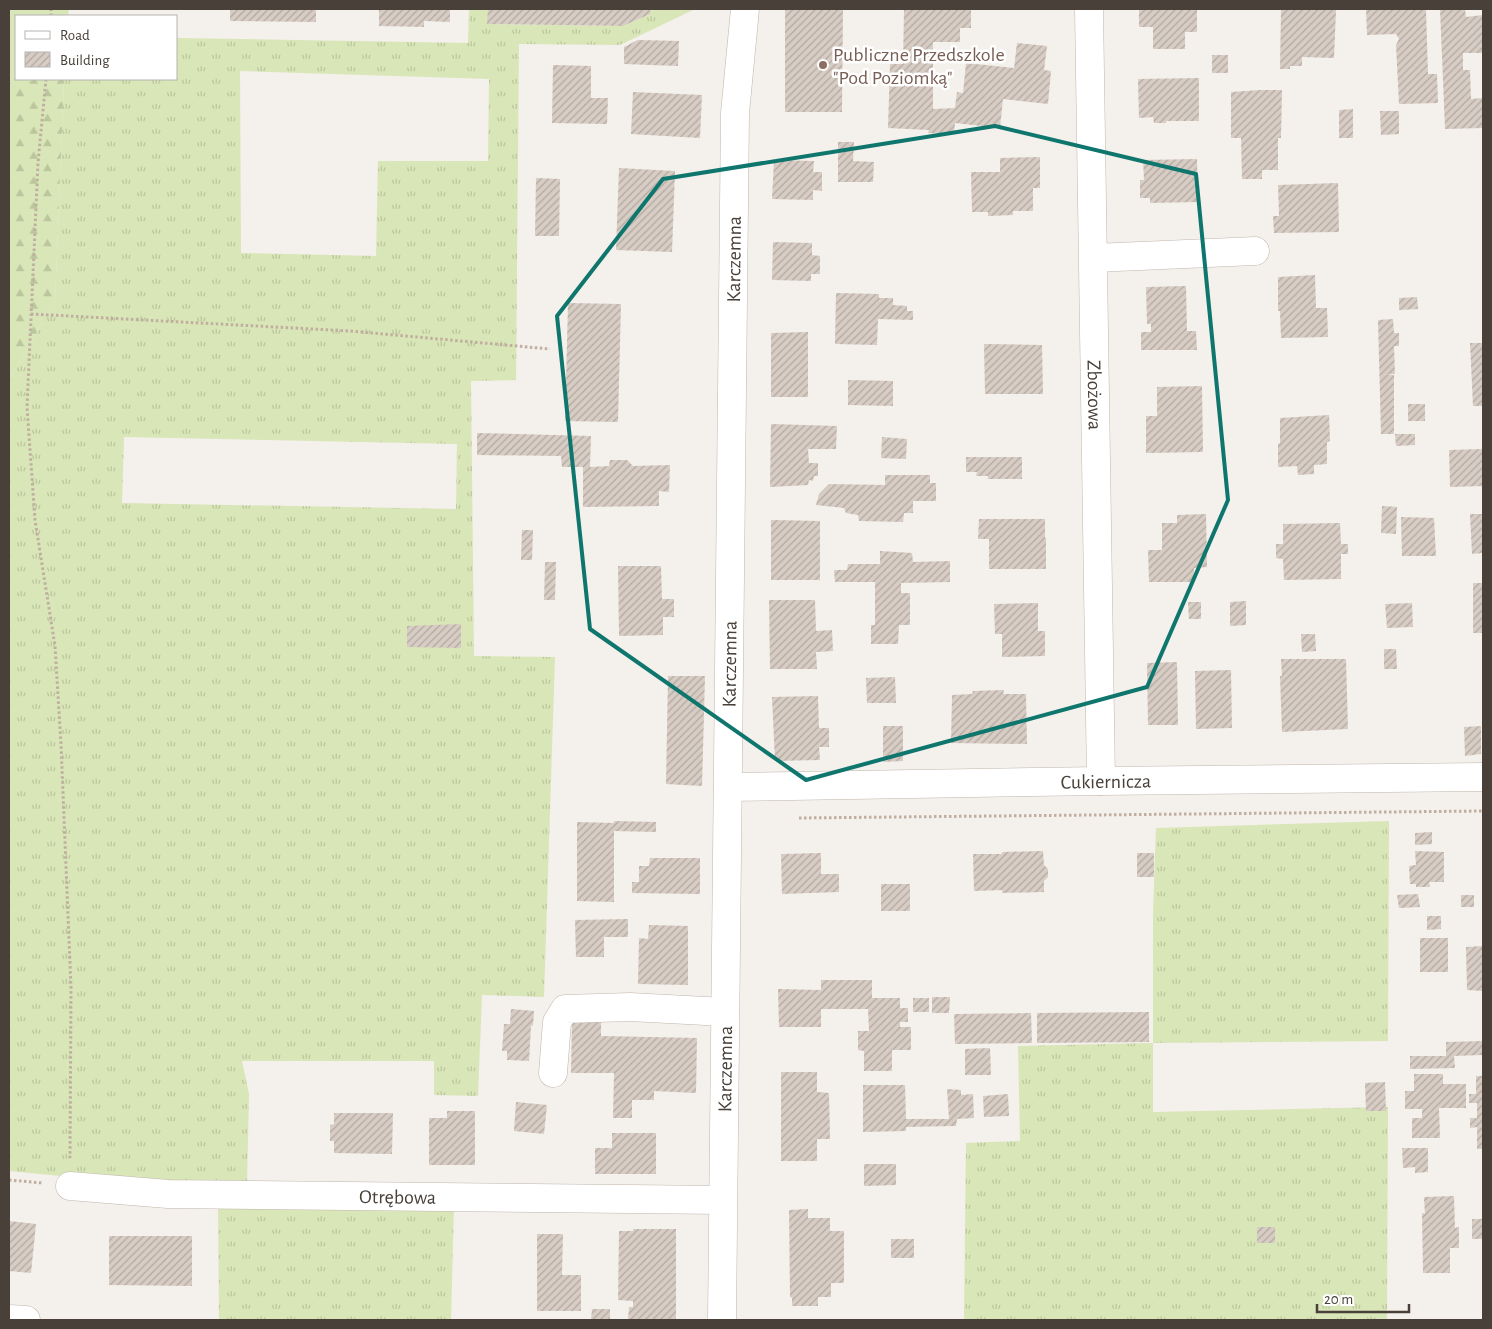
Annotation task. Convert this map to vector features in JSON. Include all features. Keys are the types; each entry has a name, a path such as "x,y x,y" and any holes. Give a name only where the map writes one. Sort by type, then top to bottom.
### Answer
{"street":[{"name":"Karczemna","path":"722,1320 735,113 745,9"},
{"name":"Zbożowa","path":"1089,9 1101,781"},
{"path":"1094,258 1255,251"},
{"name":"Cukiernicza","path":"728,788 1101,781 1483,778"},
{"path":"553,1073 557,1022 565,1009 630,1007 726,1012"},
{"name":"Otrębowa","path":"70,1186 168,1194 723,1200"},
{"path":"9,1319 26,1320"}],"path":[{"path":"46,80 38,163 27,407 35,520 55,646 61,744 71,988 70,1186"},
{"path":"31,314 350,331 550,348"},
{"path":"794,818 1483,811"}],"highlighted area":[{"path":"995,126 1196,174 1228,500 1147,687 806,780 590,629 557,316 663,179"}],"green space":[{"path":"9,9 69,9 68,15 15,15 15,27 9,27"},
{"path":"469,9 488,9 488,24 623,26 650,14 650,9 695,9 620,45 519,44 516,380 471,381 474,656 555,657 544,997 482,995 478,1096 434,1095 434,1061 242,1061 249,1094 247,1185 81,1178 9,1171 9,380 55,301 64,80 178,80 178,38 468,43","holes":["240,71 489,79 488,161 378,161 376,256 241,253","124,437 457,444 456,509 122,503"]},
{"path":"9,27 15,27 15,80 64,80 55,301 9,380"},
{"path":"1389,821 1388,1041 1153,1043 1153,913 1156,828"},
{"path":"1153,1043 1153,1112 1388,1107 1387,1320 964,1320 966,1143 1020,1141 1018,1046"},
{"path":"218,1203 454,1205 451,1320 219,1320"}],"building":[{"path":"230,9 316,9 316,22 230,21"},
{"path":"379,9 450,9 450,22 424,21 424,27 379,26"},
{"path":"488,9 650,9 650,14 623,26 487,24"},
{"path":"785,9 843,9 842,112 785,112"},
{"path":"904,9 971,9 971,28 960,28 960,42 933,42 933,109 955,108 957,92 963,93 966,63 1014,68 1017,43 1047,46 1044,70 1051,71 1048,104 1003,99 1000,128 955,123 954,134 928,133 929,130 888,128 890,64 903,64"},
{"path":"1139,9 1197,9 1197,32 1185,32 1185,49 1153,49 1153,27 1139,27"},
{"path":"1281,9 1336,10 1334,58 1302,57 1302,66 1290,66 1290,69 1280,69"},
{"path":"1366,9 1426,9 1428,74 1437,74 1438,103 1399,104 1396,45 1399,39 1396,34 1367,35"},
{"path":"1440,9 1465,9 1466,17 1483,15 1483,53 1463,53 1463,70 1470,70 1471,99 1483,98 1483,128 1445,129"},
{"path":"638,40 679,41 678,66 624,64 624,47"},
{"path":"1212,55 1228,55 1228,73 1212,73"},
{"path":"553,65 591,66 591,98 608,98 607,124 552,123"},
{"path":"1199,78 1199,121 1154,123 1153,117 1139,118 1138,79"},
{"path":"1282,90 1281,138 1278,138 1278,170 1262,170 1262,179 1242,179 1241,138 1231,138 1231,92"},
{"path":"633,92 702,95 700,138 631,134"},
{"path":"1353,109 1353,138 1339,138 1339,110"},
{"path":"1380,111 1399,111 1399,134 1381,135"},
{"path":"838,142 854,142 853,161 874,162 873,182 838,182"},
{"path":"1040,157 1040,188 1033,188 1033,211 1013,211 1013,215 988,216 988,212 972,212 971,172 1000,172 1000,158"},
{"path":"1197,159 1198,202 1150,203 1150,198 1140,198 1140,180 1144,180 1143,160"},
{"path":"774,160 814,161 813,172 822,172 822,191 813,190 813,200 772,199"},
{"path":"619,168 675,171 672,252 616,250"},
{"path":"536,178 560,179 559,236 535,236"},
{"path":"1338,183 1339,232 1274,233 1273,216 1279,216 1278,185"},
{"path":"773,242 812,243 812,255 820,256 820,274 811,274 811,281 772,280"},
{"path":"1315,275 1316,308 1327,308 1328,337 1281,338 1280,311 1278,311 1278,277"},
{"path":"1186,286 1187,331 1196,331 1197,350 1141,350 1141,332 1151,332 1151,324 1147,324 1146,287"},
{"path":"836,293 879,294 879,298 893,298 893,305 907,306 907,311 913,311 913,320 878,319 877,345 835,344"},
{"path":"1417,297 1418,309 1399,310 1399,298"},
{"path":"568,303 621,304 618,422 565,421"},
{"path":"1393,319 1394,333 1399,333 1399,346 1394,346 1395,374 1385,375 1394,375 1394,434 1381,434 1378,320"},
{"path":"808,332 808,397 771,397 771,333"},
{"path":"1470,343 1483,343 1483,406 1473,406"},
{"path":"984,344 1042,345 1043,394 985,394"},
{"path":"848,380 893,381 893,406 848,405"},
{"path":"1202,386 1203,452 1146,453 1146,416 1157,416 1157,387"},
{"path":"1408,404 1425,404 1425,421 1408,421"},
{"path":"1329,415 1330,441 1327,442 1327,464 1314,465 1314,474 1298,475 1297,466 1278,467 1280,418"},
{"path":"771,424 837,426 836,449 808,449 809,463 818,463 818,476 814,476 813,481 809,480 808,485 770,487"},
{"path":"477,433 591,436 590,467 609,466 610,460 627,460 633,466 670,465 669,492 659,491 659,506 583,507 583,467 562,467 561,456 477,455"},
{"path":"1395,434 1415,434 1415,445 1396,446"},
{"path":"882,437 907,439 906,459 881,458"},
{"path":"1483,449 1483,486 1450,487 1449,450"},
{"path":"966,457 1022,457 1022,479 988,479 988,476 976,476 977,472 966,472"},
{"path":"885,475 930,475 930,483 936,483 936,501 913,501 913,513 904,513 903,522 859,521 858,515 846,513 844,508 816,505 819,494 829,484 885,485"},
{"path":"1382,506 1397,507 1396,534 1381,533"},
{"path":"1206,514 1207,567 1194,568 1194,582 1149,582 1148,550 1162,550 1162,523 1177,523 1177,515"},
{"path":"1470,514 1483,514 1483,553 1472,554"},
{"path":"1401,517 1434,518 1436,556 1402,556"},
{"path":"979,519 1045,519 1046,569 989,569 989,539 978,539"},
{"path":"771,520 820,521 820,580 771,580"},
{"path":"1340,523 1341,544 1348,544 1348,554 1341,554 1341,579 1284,580 1283,559 1276,558 1276,544 1283,544 1283,524"},
{"path":"522,530 533,530 532,560 521,560"},
{"path":"880,551 912,553 913,562 950,561 950,582 901,583 901,593 910,593 910,625 899,625 898,644 871,644 871,625 875,625 875,582 835,582 834,570 847,570 848,564 880,564"},
{"path":"545,562 556,562 555,600 544,600"},
{"path":"618,566 661,566 662,599 674,599 674,617 663,617 663,635 619,636"},
{"path":"1473,583 1483,583 1483,633 1473,633"},
{"path":"769,600 815,600 816,631 832,630 833,651 816,652 817,669 770,669"},
{"path":"1246,601 1246,625 1230,626 1230,602"},
{"path":"1188,602 1201,602 1201,619 1189,619"},
{"path":"1038,603 1038,631 1045,631 1045,656 1002,657 1002,634 995,634 994,604"},
{"path":"1412,603 1413,627 1387,628 1385,604"},
{"path":"461,624 461,648 407,647 407,626"},
{"path":"1301,634 1315,634 1316,651 1302,652"},
{"path":"1384,649 1396,649 1397,669 1384,669"},
{"path":"1281,659 1346,659 1348,729 1282,732"},
{"path":"1177,662 1178,725 1148,725 1147,663"},
{"path":"1231,670 1232,728 1196,729 1195,671"},
{"path":"668,676 705,676 702,786 666,784"},
{"path":"895,677 896,703 867,703 866,678"},
{"path":"1004,690 1003,694 1026,694 1027,744 951,743 952,695 972,694 973,691"},
{"path":"818,696 819,728 829,728 829,747 819,747 820,760 775,761 772,697"},
{"path":"883,726 903,726 903,761 883,762"},
{"path":"1481,726 1481,754 1465,756 1464,727"},
{"path":"614,821 656,822 656,832 614,831 614,902 577,901 577,822 614,823"},
{"path":"1432,832 1432,844 1415,845 1415,833"},
{"path":"1043,851 1044,865 1048,869 1048,877 1044,881 1044,892 1002,893 1002,890 974,891 973,854"},
{"path":"1415,851 1444,852 1444,882 1429,882 1430,887 1416,887 1416,884 1410,884 1409,866 1416,865"},
{"path":"821,853 821,874 839,874 839,892 782,894 781,854"},
{"path":"1137,853 1154,853 1154,877 1137,877"},
{"path":"650,858 700,858 700,894 632,893 632,882 639,882 639,866 649,866"},
{"path":"881,884 910,884 910,911 881,911"},
{"path":"1418,894 1420,907 1399,908 1397,895"},
{"path":"1461,895 1474,895 1474,907 1461,907"},
{"path":"1427,916 1441,916 1441,929 1427,930"},
{"path":"628,919 628,937 604,937 604,957 576,957 575,920"},
{"path":"649,925 688,926 688,985 638,984 639,938 648,939"},
{"path":"1420,938 1448,938 1448,972 1420,972"},
{"path":"1483,946 1483,991 1467,990 1466,947"},
{"path":"821,980 872,980 872,998 900,998 900,1008 908,1008 908,1022 900,1022 900,1027 911,1027 911,1050 892,1050 892,1071 864,1071 864,1051 858,1050 858,1031 869,1031 868,1009 821,1009 821,1027 779,1027 778,989 821,990"},
{"path":"932,997 950,997 949,1013 932,1013"},
{"path":"913,998 929,998 929,1012 913,1012"},
{"path":"511,1009 534,1011 529,1061 507,1060 507,1051 502,1051 504,1024 510,1024"},
{"path":"1149,1012 1149,1042 1037,1043 1037,1013"},
{"path":"1031,1013 1032,1043 955,1044 954,1014"},
{"path":"572,1021 601,1021 601,1036 697,1038 696,1093 654,1091 654,1100 632,1100 632,1118 613,1118 614,1073 571,1073"},
{"path":"1483,1041 1483,1055 1454,1056 1455,1068 1410,1069 1410,1056 1446,1056 1446,1042"},
{"path":"990,1048 991,1075 965,1075 965,1049"},
{"path":"781,1072 817,1072 817,1092 829,1093 830,1139 817,1139 817,1161 781,1161"},
{"path":"1414,1074 1443,1074 1443,1084 1466,1084 1466,1108 1439,1108 1440,1138 1412,1138 1412,1118 1422,1118 1422,1109 1405,1109 1405,1091 1414,1091"},
{"path":"1476,1076 1483,1076 1483,1149 1477,1149 1477,1127 1470,1128 1470,1118 1477,1118 1477,1103 1469,1103 1469,1094 1476,1094"},
{"path":"1385,1082 1386,1111 1366,1111 1365,1083"},
{"path":"863,1085 905,1085 906,1119 949,1119 947,1089 961,1090 961,1095 973,1094 974,1118 957,1119 956,1126 906,1127 906,1131 863,1132"},
{"path":"1008,1094 1009,1116 984,1117 983,1096"},
{"path":"516,1102 547,1105 544,1134 514,1131"},
{"path":"447,1111 475,1111 475,1165 429,1165 429,1118 447,1118"},
{"path":"334,1113 393,1113 392,1154 334,1153 334,1141 330,1141 330,1125 334,1124"},
{"path":"612,1133 656,1133 656,1174 595,1174 595,1148 612,1148"},
{"path":"1402,1148 1428,1148 1428,1172 1415,1173 1415,1167 1403,1168"},
{"path":"864,1164 896,1164 896,1185 864,1186"},
{"path":"1454,1196 1455,1228 1459,1227 1459,1248 1450,1248 1450,1273 1423,1273 1422,1213 1425,1214 1424,1197"},
{"path":"808,1209 808,1218 830,1218 830,1231 844,1231 844,1283 831,1283 831,1297 818,1297 818,1306 792,1306 792,1298 790,1297 789,1210"},
{"path":"1472,1219 1483,1219 1483,1239 1472,1239"},
{"path":"9,1221 36,1224 31,1273 9,1271"},
{"path":"1257,1227 1275,1227 1275,1243 1257,1243"},
{"path":"633,1229 676,1229 676,1320 628,1320 629,1307 633,1307 633,1301 618,1300 619,1231 633,1231"},
{"path":"537,1234 563,1234 562,1275 581,1275 581,1311 537,1311"},
{"path":"109,1236 192,1236 192,1286 109,1285"},
{"path":"891,1239 914,1239 914,1258 891,1258"},
{"path":"592,1309 610,1309 610,1320 591,1320"}],"place":[{"name":"Publiczne Przedszkole \"Pod Poziomką\"","path":"823,65"}]}
